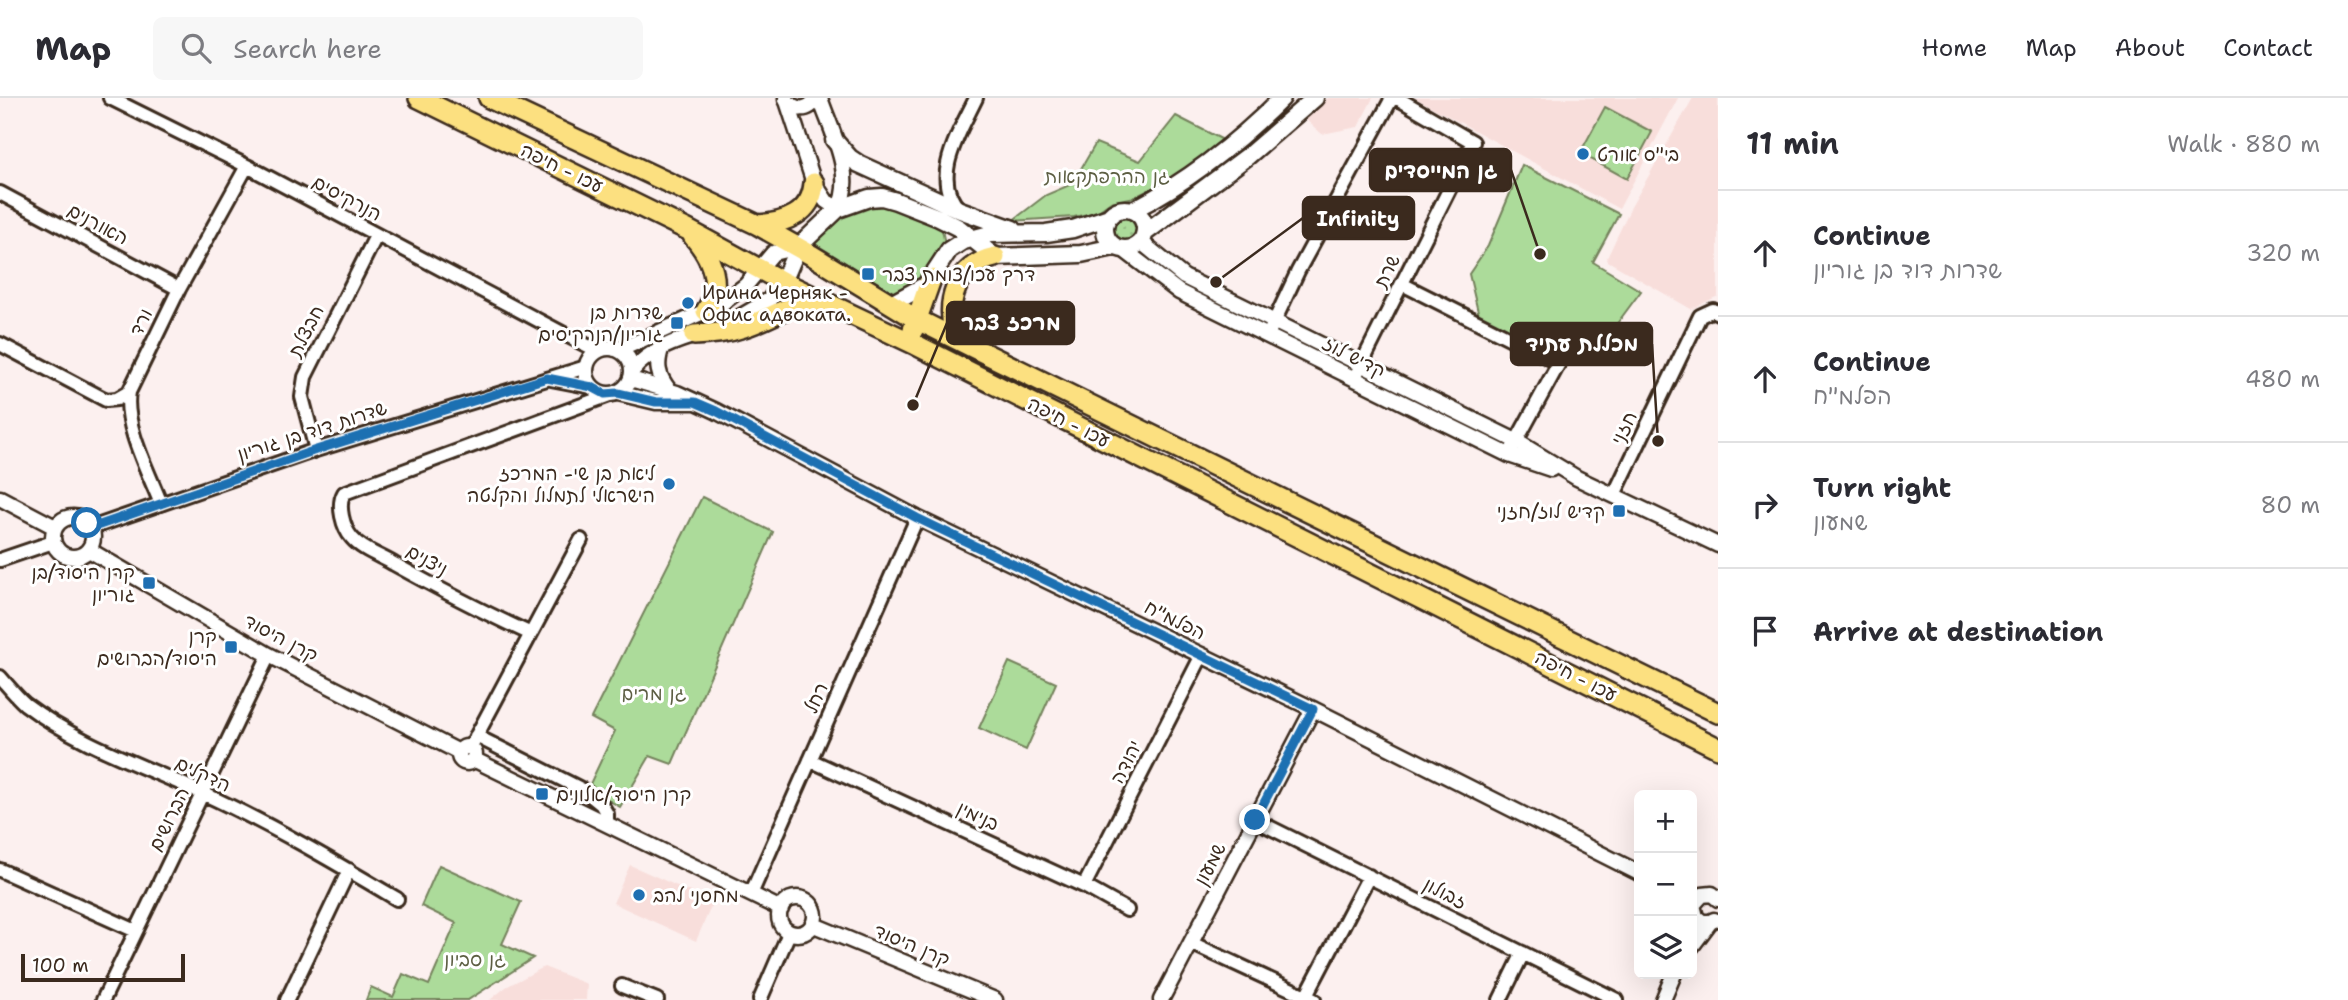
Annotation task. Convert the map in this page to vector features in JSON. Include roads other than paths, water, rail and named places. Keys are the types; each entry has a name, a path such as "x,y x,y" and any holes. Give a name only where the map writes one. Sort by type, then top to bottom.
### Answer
{"highway":[{"name":"עכו - חיפה","path":"419,98 688,230 783,282 916,345 1718,748"},
{"name":"עכו - חיפה","path":"489,98 758,225 916,319 1718,713"},
{"path":"758,225 780,222 802,211 810,201 814,183"},
{"path":"688,230 709,256 714,270 714,292 706,312"},
{"path":"958,340 951,314 955,288 967,271 981,261 995,257"},
{"path":"916,345 913,328 931,279"},
{"path":"694,335 742,328 801,302 825,302"}],"main road":[{"path":"891,304 915,292 931,279 949,250 972,238 990,234 1073,229 1109,217 1120,209 1133,210 1181,182 1282,98"},
{"path":"783,282 798,247 838,209 856,201 882,197 959,228 995,257 1081,254 1134,248 1315,98"},
{"path":"834,140 859,164 960,210 1029,233"},
{"path":"1133,210 1143,219 1144,237"},
{"path":"1109,217 1105,229 1109,242 1119,248"},
{"path":"939,218 948,232 949,250"}],"street":[{"name":"הנרקיסים","path":"110,98 247,166 564,334 588,345 610,349"},
{"path":"818,98 845,179 844,199 838,209 826,201 814,183 786,99 793,107 801,109 810,106 818,98"},
{"path":"960,210 947,189 948,163 976,98"},
{"path":"1268,335 1298,271 1392,98"},
{"name":"שרת","path":"1354,379 1473,142 1397,98"},
{"name":"ורד","path":"129,392 179,289 247,166"},
{"name":"האורנים","path":"0,193 179,289"},
{"name":"חבצלת","path":"316,450 302,397 305,377 376,236"},
{"name":"קדיש לוז","path":"1144,237 1184,277 1516,441 1577,478"},
{"path":"783,282 769,300 736,321 662,347 643,359 624,389 615,393 598,392 592,387 586,375 587,364 598,351 624,348 706,312 738,292 773,253 798,247"},
{"name":"קדיש לוז","path":"1119,248 1179,292 1354,379 1509,455 1577,478 1718,545"},
{"path":"1402,284 1559,363 1509,455"},
{"name":"חזני","path":"1614,495 1700,316 1716,312"},
{"name":"הנרקיסים","path":"564,334 583,352 587,364"},
{"path":"0,344 106,400 117,399 129,392"},
{"path":"662,347 657,368 669,390"},
{"path":"610,349 628,359 632,375"},
{"name":"שדרות דוד בן גוריון","path":"91,528 316,450 587,364"},
{"name":"הפלמ\"ח","path":"632,375 716,411 917,518 1313,709 1634,870"},
{"name":"שדרות דוד בן גוריון","path":"547,378 592,387"},
{"path":"129,392 127,407 131,424 161,504"},
{"name":"הפלמ\"ח","path":"615,393 656,402 695,402"},
{"name":"ניצנים","path":"529,633 470,606 358,544 351,537 342,515 341,501 344,493 615,393"},
{"path":"0,498 54,534 60,554 66,557 79,557 89,550 93,541 91,528 82,519 64,519 54,534 0,560"},
{"name":"רחל","path":"751,894 917,518"},
{"path":"581,540 529,633 470,749 585,791 601,804 607,814 607,823"},
{"name":"קרן היסוד","path":"89,550 269,655 470,749 607,823 780,909"},
{"name":"הברושים","path":"103,1000 269,655"},
{"name":"יהודה","path":"1084,886 1202,655"},
{"name":"הדקלים","path":"0,677 23,702 63,729 202,793 349,870 397,899"},
{"name":"שמעון","path":"1161,1000 1313,709"},
{"name":"בנימין","path":"810,760 1084,886 1127,910"},
{"name":"זבולון","path":"1255,820 1617,1000"},
{"path":"0,870 136,931"},
{"path":"287,1000 349,870"},
{"path":"1191,943 1310,998 1369,876"},
{"path":"1697,903 1702,895 1716,892"},
{"path":"788,900 805,900 816,913 814,925 800,935 789,933 781,925 780,909 788,900"},
{"path":"1697,916 1699,920 1714,920"},
{"path":"1697,940 1714,920"},
{"name":"קרן היסוד","path":"814,925 995,1000"},
{"path":"760,1000 789,933"},
{"path":"1500,1000 1523,953"},
{"path":"1663,1000 1672,979"},
{"path":"622,986 657,1000"}],"place":[{"name":"בי\"ס אורט","path":"1583,154"},
{"name":"גן המייסדים","path":"1540,254"},
{"name":"דרך עכו/צומת צבר","path":"868,274"},
{"name":"Infinity","path":"1216,282"},
{"name":"Ирина Черняк - Офис адвоката.","path":"688,303"},
{"name":"שדרות בן גוריון/הנרקיסים","path":"677,323"},
{"name":"מרכז צבר","path":"913,405"},
{"name":"מכללת עתיד","path":"1658,441"},
{"name":"ליאת בן שי- המרכז הישראלי לתמלול והקלטה","path":"669,484"},
{"name":"קדיש לוז/חזני","path":"1619,511"},
{"name":"קרן היסוד/בן גוריון","path":"149,583"},
{"name":"קרן היסוד/הברושים","path":"231,647"},
{"name":"קרן היסוד/אלונים","path":"542,794"},
{"name":"מחסני להב","path":"639,895"}],"park label":[{"name":"גן ההרפתקאות","path":"1107,176"},
{"name":"גן מרים","path":"654,693"},
{"name":"גן סביון","path":"475,959"}]}
